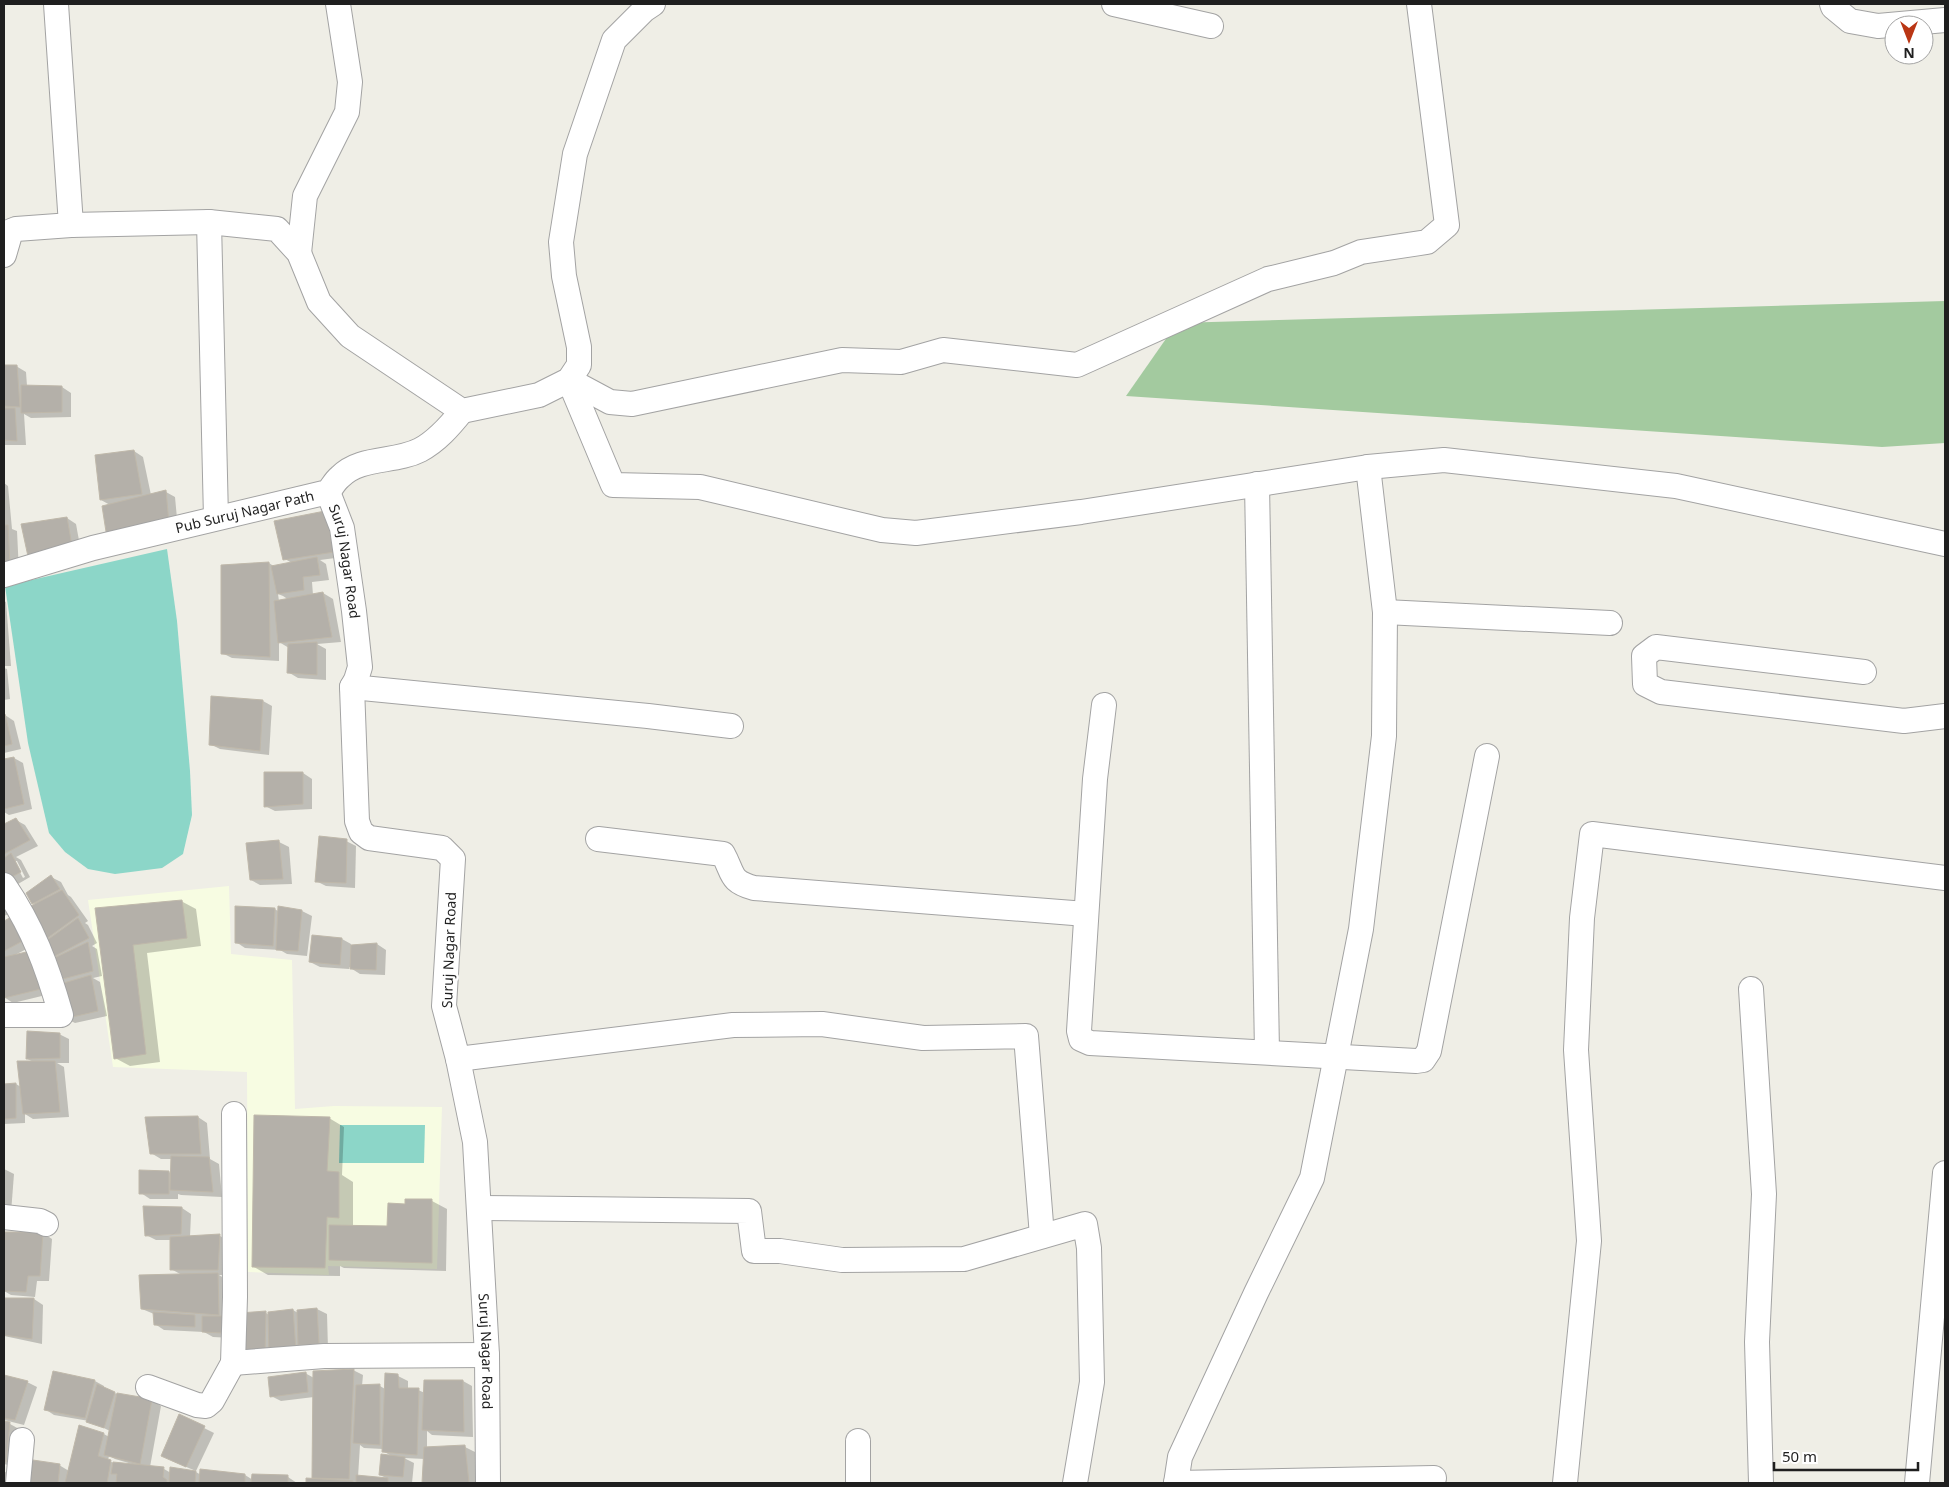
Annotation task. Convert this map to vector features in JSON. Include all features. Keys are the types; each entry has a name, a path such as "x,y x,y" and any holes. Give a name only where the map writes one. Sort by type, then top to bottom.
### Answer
{"street":[{"path":"56,4 71,225"},
{"path":"299,254 305,196 347,112 350,82 338,4"},
{"path":"4,255 11,231 16,229 71,225 209,222 277,229 299,254 319,302 350,336 462,411 539,395 569,380 579,364 579,347 564,276 561,242 574,154 614,40 628,13 644,10 653,4"},
{"path":"1114,4 1211,26"},
{"path":"569,380 610,402 632,404 842,360 901,362 942,350 1077,364 1268,279 1334,263 1360,252 1427,242 1447,225 1419,4"},
{"path":"1832,4 1850,21 1878,26 1945,20"},
{"path":"209,222 216,518"},
{"path":"569,380 613,485 700,487 882,530 916,533 1081,512 1368,467 1444,460 1676,486 1945,544"},
{"name":"Pub Suruj Nagar Path","path":"4,575 93,548 328,492 340,476 358,465 408,455 420,450 433,442 462,411"},
{"path":"1368,467 1385,612 1384,736 1361,930 1337,1058 1312,1178 1256,1293 1180,1458 1176,1483 1434,1478"},
{"path":"1257,484 1267,1052"},
{"name":"Suruj Nagar Road","path":"328,492 342,528 360,667 352,687 357,821 361,832 369,838 442,848 453,859 444,1006 458,1059 475,1142 487,1355 488,1483"},
{"path":"1385,612 1610,623"},
{"path":"1864,672 1656,647 1644,656 1645,684 1661,692 1904,721 1945,716"},
{"path":"352,687 731,726"},
{"path":"1104,705 1094,779 1079,1031 1081,1039 1090,1043 1267,1052 1337,1058 1423,1060 1429,1051 1487,756"},
{"path":"1565,1483 1589,1241 1576,1050 1582,918 1592,834 1945,878"},
{"path":"598,839 723,854 733,878 742,885 754,888 1086,914"},
{"path":"4,885 35,936 61,1015 4,1015"},
{"path":"1751,989 1764,1194 1757,1342 1761,1483"},
{"path":"458,1059 733,1025 822,1024 923,1038 1026,1036 1042,1236"},
{"path":"148,1387 197,1405 206,1406 212,1400 233,1363 235,1297 234,1114"},
{"path":"1917,1483 1945,1173"},
{"path":"480,1208 750,1212 754,1251 780,1251 842,1260 964,1259 1085,1224 1089,1248 1092,1382 1075,1483"},
{"path":"4,1217 40,1221 46,1224"},
{"path":"233,1363 324,1356 487,1355"},
{"path":"18,1483 22,1440"},
{"path":"858,1441 858,1483"}],"shaded area":[{"path":"167,549 177,621 190,771 192,815 183,854 162,868 115,874 88,869 65,852 49,833 28,743 5,586"},
{"path":"229,886 231,954 292,960 295,1109 334,1106 442,1107 437,1269 328,1266 329,1275 248,1272 247,1072 113,1067 88,900"},
{"path":"340,1125 425,1125 424,1163 339,1163"}],"green space":[{"path":"1945,301 1945,443 1882,447 1126,396 1177,323"}],"building":[{"path":"4,365 17,365 20,407 4,406"},
{"path":"21,385 62,386 62,412 21,413"},
{"path":"4,408 15,408 17,441 4,440"},
{"path":"134,450 142,494 100,500 95,455"},
{"path":"166,490 169,524 107,538 102,506"},
{"path":"325,511 334,552 283,560 274,521"},
{"path":"67,517 73,552 29,561 21,524"},
{"path":"4,525 8,525 10,567 4,568"},
{"path":"317,557 320,575 303,577 304,590 277,594 271,566"},
{"path":"269,562 270,657 221,654 221,565"},
{"path":"323,592 332,637 278,643 274,601"},
{"path":"317,642 317,675 287,673 288,644"},
{"path":"211,696 263,700 260,751 209,745"},
{"path":"4,714 12,744 4,746"},
{"path":"14,757 24,804 4,809 4,759"},
{"path":"264,772 303,772 303,804 264,807"},
{"path":"16,818 30,840 4,854 4,824"},
{"path":"319,836 347,839 346,883 315,882"},
{"path":"279,840 283,879 250,880 246,843"},
{"path":"11,853 21,872 8,879 4,873 4,858"},
{"path":"51,875 60,889 32,904 26,893"},
{"path":"62,890 79,915 42,942 23,910"},
{"path":"182,900 187,938 133,945 146,1054 114,1059 95,908"},
{"path":"235,906 275,908 273,946 235,943"},
{"path":"278,906 302,910 298,951 276,950"},
{"path":"15,915 30,937 4,951 4,921"},
{"path":"78,918 89,938 53,957 46,941"},
{"path":"312,935 342,938 340,965 309,962"},
{"path":"88,942 93,971 55,981 48,961"},
{"path":"377,943 376,970 350,969 351,945"},
{"path":"31,951 41,989 4,998 4,957"},
{"path":"91,975 98,1011 64,1019 57,985"},
{"path":"27,1031 60,1033 60,1058 26,1059"},
{"path":"17,1061 55,1061 60,1112 23,1114"},
{"path":"16,1083 16,1118 4,1119 4,1084"},
{"path":"254,1115 330,1117 327,1171 339,1172 339,1218 327,1217 325,1268 252,1267"},
{"path":"198,1116 201,1154 150,1154 145,1117"},
{"path":"171,1156 209,1157 213,1192 170,1190"},
{"path":"139,1170 169,1171 169,1194 139,1194"},
{"path":"405,1199 432,1199 432,1263 329,1260 329,1225 387,1226 388,1203 405,1204"},
{"path":"143,1206 182,1207 181,1234 145,1236"},
{"path":"4,1232 43,1232 40,1276 28,1276 26,1292 4,1291"},
{"path":"220,1234 218,1270 170,1270 170,1237"},
{"path":"218,1273 219,1315 141,1309 139,1275"},
{"path":"4,1298 34,1298 32,1339 4,1335"},
{"path":"317,1308 319,1344 298,1345 297,1310"},
{"path":"293,1309 296,1351 269,1356 268,1312"},
{"path":"266,1311 265,1354 238,1352 240,1313"},
{"path":"153,1312 195,1315 195,1327 154,1325"},
{"path":"202,1316 223,1316 223,1333 202,1332"},
{"path":"354,1369 349,1479 312,1478 313,1371"},
{"path":"53,1371 95,1380 85,1418 44,1410"},
{"path":"306,1372 308,1392 270,1397 268,1377"},
{"path":"385,1373 398,1374 399,1388 419,1388 417,1455 382,1452"},
{"path":"4,1375 28,1381 15,1420 4,1418"},
{"path":"424,1380 463,1380 464,1432 422,1430"},
{"path":"97,1384 115,1392 104,1428 86,1422"},
{"path":"380,1384 380,1445 353,1443 356,1385"},
{"path":"117,1393 152,1399 140,1464 104,1455"},
{"path":"179,1414 205,1426 186,1467 161,1456"},
{"path":"4,1421 10,1422 6,1462 4,1462"},
{"path":"79,1425 104,1433 98,1456 111,1460 107,1483 65,1483"},
{"path":"465,1445 469,1483 422,1483 424,1447"},
{"path":"381,1454 405,1457 403,1477 379,1475"},
{"path":"26,1459 60,1464 58,1483 22,1483"},
{"path":"113,1462 164,1467 163,1477 167,1480 167,1483 116,1483 117,1474 111,1474"},
{"path":"170,1467 196,1471 195,1483 169,1483"},
{"path":"200,1469 245,1474 245,1483 199,1483"},
{"path":"252,1474 288,1475 288,1483 251,1483"},
{"path":"356,1475 388,1478 388,1483 356,1483"},
{"path":"306,1478 353,1481 353,1483 306,1483"}]}
